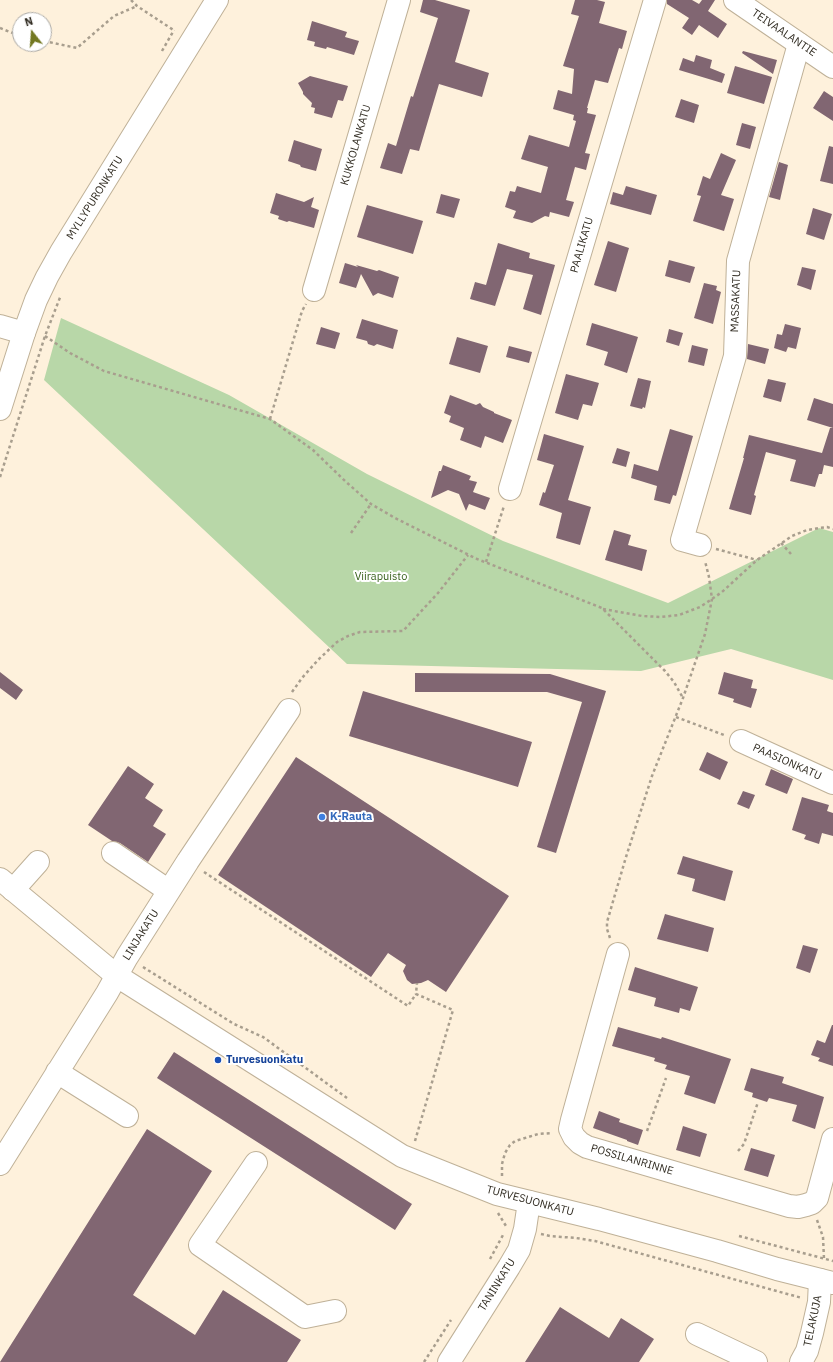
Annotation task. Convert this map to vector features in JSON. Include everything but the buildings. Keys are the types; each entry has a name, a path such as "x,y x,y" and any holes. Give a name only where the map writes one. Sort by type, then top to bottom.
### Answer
{"street":[{"name":"MYLLYPURONKATU","path":"0,409 34,335 36,300 58,258 217,0"},
{"name":"KUKKOLANKATU","path":"314,290 398,0"},
{"name":"PAALIKATU","path":"510,489 654,0"},
{"name":"TEIVAALANTIE","path":"735,0 833,66"},
{"name":"MASSAKATU","path":"700,545 682,540 735,356 738,261 799,44"},
{"path":"0,326 34,335"},
{"name":"LINJAKATU","path":"0,1164 117,976 127,957 188,861 288,710"},
{"name":"PAASIONKATU","path":"741,741 833,783"},
{"path":"113,853 169,891"},
{"path":"7,884 38,862"},
{"name":"TURVESUONKATU","path":"7,884 117,976 402,1156 501,1180 529,1202 599,1219 777,1269 826,1281"},
{"path":"574,1137 570,1129 572,1120 618,954"},
{"path":"57,1072 127,1116"},
{"name":"POSSILANRINNE","path":"574,1137 586,1147 789,1206 798,1207 806,1205"},
{"path":"806,1205 812,1203 817,1198 833,1139"},
{"path":"256,1163 200,1246 305,1317 335,1310"},
{"name":"TANINKATU","path":"449,1362 519,1250 515,1228 529,1202"},
{"name":"TELAKUJA","path":"801,1362 807,1351 819,1302 826,1281"},
{"path":"697,1334 756,1362"}],"path":[{"path":"131,0 137,6 191,41"},
{"path":"52,43 77,48 114,16 137,6"},
{"path":"0,28 12,33"},
{"path":"270,419 302,311 314,290"},
{"path":"0,477 34,335 62,293"},
{"path":"34,335 70,352 104,371 270,419 313,450 371,504 411,527 468,555 602,608 642,616 661,617 680,615 700,607 722,592 757,560 792,536 807,530 827,527 833,528"},
{"path":"486,562 510,489"},
{"path":"351,533 371,504"},
{"path":"781,543 791,554"},
{"path":"700,545 757,560"},
{"path":"618,954 607,929 607,922 652,776 676,717 705,634 712,599 709,577 700,545"},
{"path":"288,710 292,694 302,678 337,642 360,632 403,631 438,593 468,555"},
{"path":"602,608 665,671 674,682 683,698"},
{"path":"676,717 741,741"},
{"path":"188,861 408,1006 416,994 417,983"},
{"path":"127,957 234,1024 263,1037 350,1099"},
{"path":"416,994 453,1010 415,1140 421,1144"},
{"path":"648,1131 666,1078"},
{"path":"738,1151 744,1144 758,1102"},
{"path":"574,1137 554,1133 538,1134 515,1141 510,1145 505,1153 502,1164 501,1180 495,1204 498,1212 515,1228 550,1236 595,1241 819,1302"},
{"path":"806,1205 816,1218 821,1230 824,1244 824,1259"},
{"path":"488,1263 502,1237 515,1228"},
{"path":"738,1236 833,1261"},
{"path":"424,1362 454,1316"}],"green space":[{"name":"Viirapuisto","path":"61,318 229,395 367,474 503,541 668,603 819,528 833,532 833,680 731,649 641,671 347,664 44,380"}],"place":[{"name":"K-Rauta","path":"322,817"},
{"name":"Turvesuonkatu","path":"218,1060"}]}
